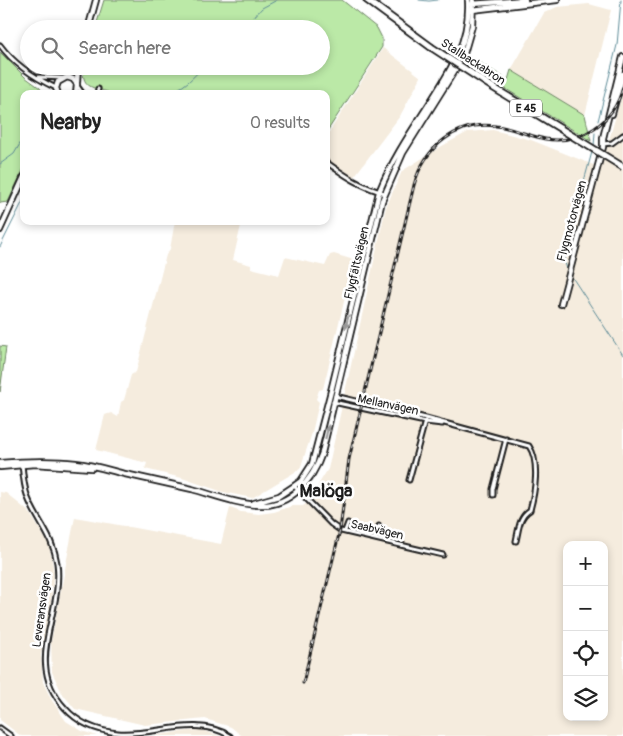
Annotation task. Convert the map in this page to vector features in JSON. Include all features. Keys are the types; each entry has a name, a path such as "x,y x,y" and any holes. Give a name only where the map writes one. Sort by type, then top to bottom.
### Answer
{"highway":[{"name":"Stallbackabron","path":"367,0 431,47 623,167"}],"street":[{"path":"90,20 96,0"},
{"path":"470,4 525,0 534,2"},
{"path":"470,4 526,4 557,0"},
{"name":"Flygfältsvägen","path":"333,395 379,192 398,153 457,58 466,34 470,4"},
{"name":"Flygfältsvägen","path":"250,503 280,496 301,481 312,464 333,395 385,193 408,145 463,57 470,34 470,4"},
{"path":"0,45 20,65"},
{"name":"Flygmotorvägen","path":"603,144 623,57"},
{"name":"Flygmotorvägen","path":"561,304 623,74"},
{"path":"35,75 55,90"},
{"path":"77,90 78,75"},
{"path":"39,77 73,78 80,90"},
{"path":"57,90 58,82 65,77"},
{"path":"603,144 612,143 623,135"},
{"path":"330,165 346,176 385,193"},
{"path":"0,230 20,186"},
{"name":"Mellanvägen","path":"333,395 425,420"},
{"name":"Flygfältsvägen","path":"0,465 76,463 192,489 234,501 259,505 272,503 290,496 309,481 319,461 331,401"},
{"name":"Mellanvägen","path":"331,401 445,424 530,447 536,481 530,510 523,515 516,540"},
{"path":"409,480 425,420"},
{"path":"493,495 506,439"},
{"name":"Leveransvägen","path":"22,463 28,496 52,542 57,563 58,583 44,663 50,686 62,705 69,713 89,726 114,732 144,733 197,726 218,730 230,736"},
{"name":"Saabvägen","path":"294,486 331,524 341,531 375,537 443,555"},
{"path":"345,531 348,523"},
{"path":"375,537 378,526"},
{"path":"0,728 11,736"}],"shaded area":[{"path":"589,4 611,10 585,115 511,70 544,13 557,7"},
{"path":"383,48 421,77 400,116 353,178 330,162 330,131"},
{"path":"623,91 623,736 242,736 231,727 205,719 145,725 75,709 62,693 52,672 51,642 75,517 221,544 230,508 241,512 259,514 274,512 292,506 303,506 318,495 318,485 328,469 386,207 402,171 468,132 493,130 531,140 601,168"},
{"path":"174,225 241,225 233,260 251,265 251,268 279,275 285,257 325,266 330,255 334,254 354,260 323,389 319,390 316,399 319,402 312,433 300,469 252,498 223,492 182,478 145,469 147,463 96,450 105,415 111,413 118,417 121,402 124,400 131,375 136,372 166,255 170,249"},
{"path":"0,492 6,493 29,512 49,544 54,572 51,602 41,655 43,682 51,699 66,721 82,731 97,736 21,736 0,720"},
{"path":"201,730 220,736 152,736 178,732"}],"green space":[{"path":"104,0 342,0 377,28 382,38 382,47 330,127 330,90 100,90 88,85 83,75 330,75 330,20 98,20"},
{"path":"0,52 20,72 20,75 23,75 41,90 20,90 20,176 8,202 0,203"},
{"path":"477,61 508,80 511,70 585,115 591,141 496,83 474,67"},
{"path":"0,346 6,347 0,392"}],"waterway":[{"path":"251,20 262,8 277,0"},
{"path":"419,0 438,0"},
{"path":"598,121 617,45 621,0"},
{"path":"175,90 183,86 195,75"},
{"path":"594,146 595,133"},
{"path":"0,164 14,154 20,144"},
{"path":"568,271 564,261 568,240 592,152"},
{"path":"0,247 20,207"},
{"path":"570,274 623,355"}],"railway":[{"path":"303,683 340,530 349,459 414,185 419,172 434,148 444,139 468,127 496,126 509,128 539,138 558,140 583,134 594,128 612,111 619,100 623,87"}],"district":[{"name":"Malöga","path":"326,491"}]}
